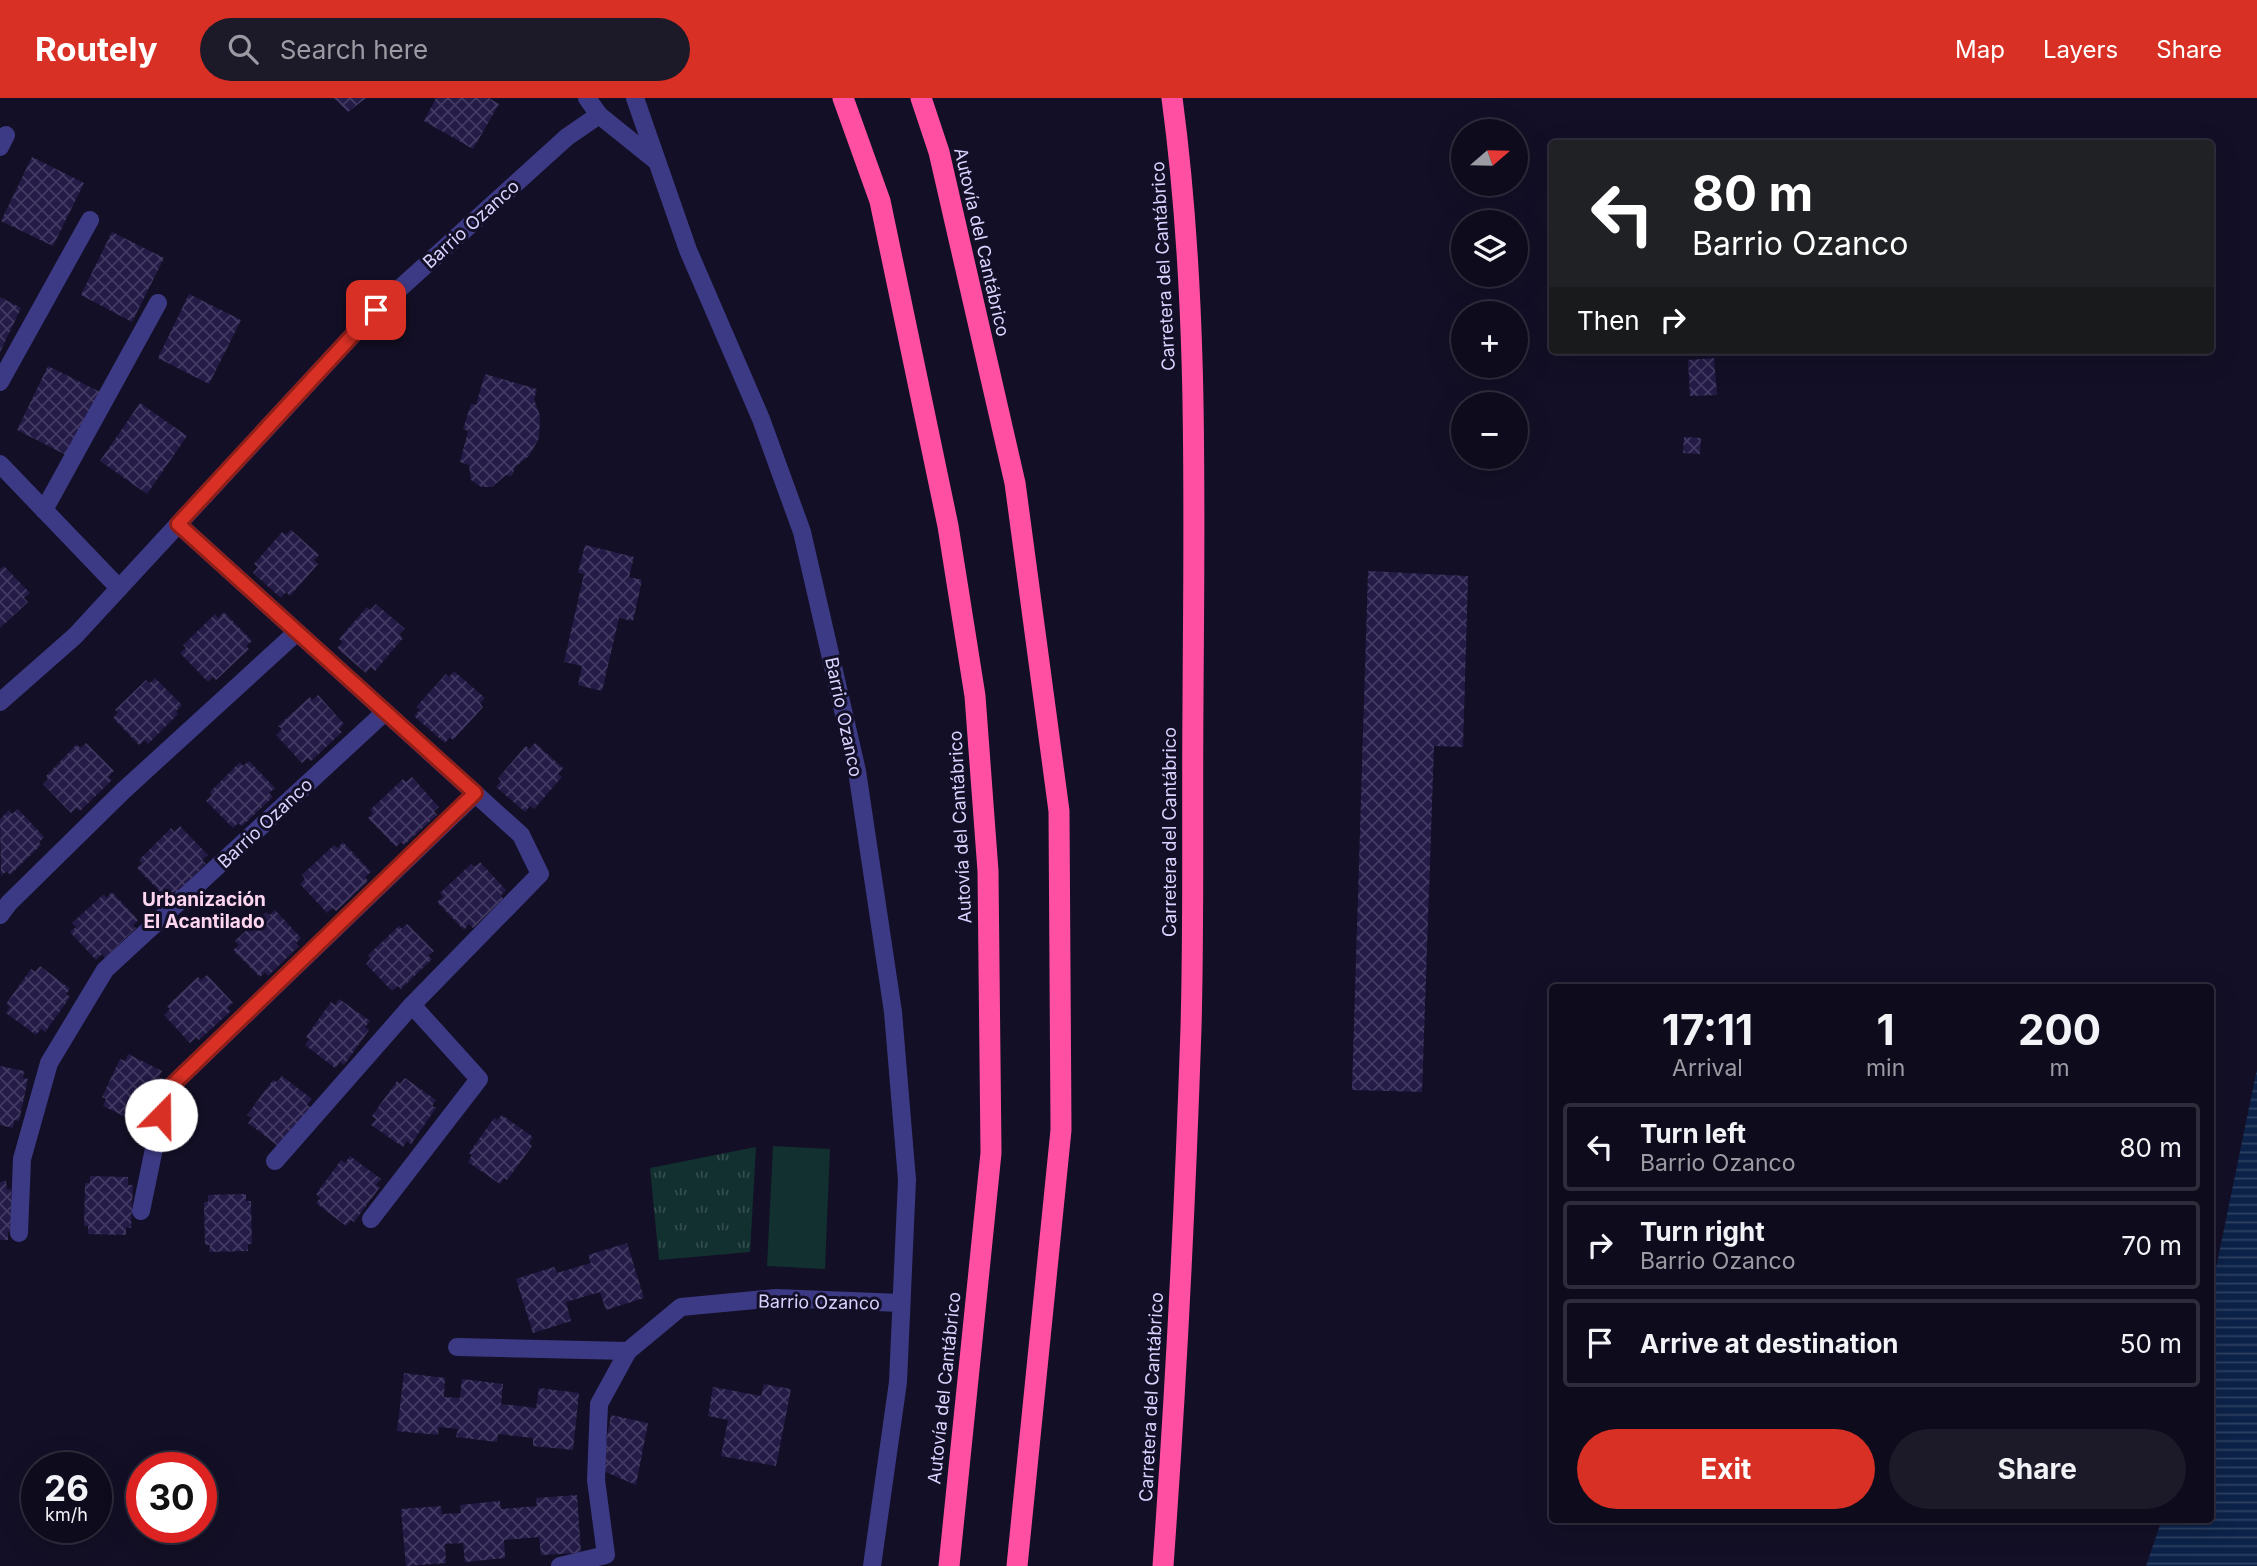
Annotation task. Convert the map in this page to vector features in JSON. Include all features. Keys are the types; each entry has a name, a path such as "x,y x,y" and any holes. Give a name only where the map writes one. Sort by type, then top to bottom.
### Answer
{"highway":[{"name":"Autovía del Cantábrico","path":"843,98 880,201 948,526 975,696 988,871 991,1153 948,1566"},
{"name":"Autovía del Cantábrico","path":"921,98 939,152 1015,483 1059,811 1061,1130 1017,1566"},
{"name":"Carretera del Cantábrico","path":"1163,1566 1177,1373 1191,1024 1194,600 1191,326 1184,191 1172,98"}],"street":[{"path":"587,98 599,115 655,160"},
{"name":"Barrio Ozanco","path":"635,98 655,160 705,292 761,419 802,532 857,771 893,1012 907,1180 898,1382 872,1566"},
{"name":"Barrio Ozanco","path":"0,702 75,636 376,310 567,137 599,115"},
{"path":"0,382 90,220"},
{"path":"44,510 158,303"},
{"path":"0,464 119,588"},
{"path":"178,524 521,835 540,874 412,1005 275,1161"},
{"path":"0,915 9,902 123,791 297,632"},
{"name":"Barrio Ozanco","path":"19,1233 22,1158 49,1063 105,970 385,712"},
{"path":"141,1211 166,1091 475,793"},
{"path":"371,1219 479,1079 412,1005"},
{"name":"Barrio Ozanco","path":"560,1566 606,1555 596,1480 599,1404 628,1352 681,1307 776,1298 901,1303"},
{"path":"457,1347 628,1352"}],"green space":[{"path":"773,1146 830,1149 825,1269 767,1266"},
{"path":"756,1147 750,1252 659,1260 650,1168"}],"water":[{"path":"2257,1069 2257,1566 2146,1566 2161,1523 2214,1523 2214,1278"}],"building":[{"path":"334,98 366,98 348,112"},
{"path":"436,98 489,98 499,104 473,149 424,121"},
{"path":"32,157 84,183 53,246 1,221"},
{"path":"112,232 164,258 132,322 81,295"},
{"path":"189,294 241,320 209,384 158,358"},
{"path":"0,297 21,308 0,352"},
{"path":"1714,358 1717,395 1690,396 1688,360"},
{"path":"48,366 100,392 68,456 17,430"},
{"path":"485,374 537,389 534,399 540,416 539,438 529,456 515,467 512,476 506,475 492,487 481,487 471,480 469,465 460,462 468,431 463,429 471,404 476,405"},
{"path":"140,403 187,436 147,494 100,461"},
{"path":"1684,437 1701,438 1700,454 1683,453"},
{"path":"291,530 319,555 314,560 318,564 290,596 286,592 281,598 253,573 258,567 254,564 282,532 286,535"},
{"path":"585,545 634,557 629,577 642,580 633,621 619,618 602,691 578,685 582,666 564,662 584,574 578,573"},
{"path":"4,566 30,593 24,598 28,602 0,628 0,569"},
{"path":"1368,571 1468,576 1463,747 1434,746 1422,1092 1352,1090"},
{"path":"376,604 405,629 399,635 403,638 375,671 371,667 366,673 337,648 343,642 339,639 367,607 370,610"},
{"path":"224,612 252,641 246,646 249,649 216,680 213,677 208,682 180,653 186,648 183,645 215,614 218,618"},
{"path":"454,671 485,698 480,703 483,707 453,740 450,737 445,743 414,716 420,710 416,707 446,674 449,677"},
{"path":"155,678 182,705 176,711 178,714 148,744 145,740 139,745 113,718 118,712 115,710 146,680 150,683"},
{"path":"318,695 344,724 339,729 342,732 311,761 307,758 302,763 276,735 282,729 278,726 310,697 312,700"},
{"path":"86,743 114,771 108,777 112,780 80,811 76,808 71,813 43,784 48,779 46,776 77,744 80,748"},
{"path":"535,743 563,768 558,774 562,777 534,809 530,806 525,812 496,787 501,781 498,778 526,746 529,749"},
{"path":"249,761 275,788 269,793 273,797 242,826 238,823 233,828 206,801 212,795 210,792 240,762 243,766"},
{"path":"412,777 439,807 434,811 437,815 404,845 401,842 396,847 368,818 373,813 370,810 403,779 406,782"},
{"path":"18,809 44,837 39,842 41,845 10,875 7,871 1,876 0,819 9,810 12,814"},
{"path":"180,826 208,855 202,860 206,864 174,895 171,891 165,897 137,868 142,863 139,860 171,828 174,832"},
{"path":"343,842 371,872 365,877 368,881 336,911 333,908 327,913 300,884 305,879 302,875 334,845 338,848"},
{"path":"480,862 506,890 501,895 503,899 473,928 469,924 464,930 437,902 443,897 440,893 471,864 474,867"},
{"path":"112,892 138,920 133,925 136,928 105,958 102,954 96,960 70,932 76,927 72,923 104,894 106,898"},
{"path":"275,910 301,938 296,943 299,946 268,976 265,972 260,977 233,950 239,945 235,941 266,912 270,915"},
{"path":"407,924 434,951 428,956 432,959 401,989 398,986 392,991 366,964 371,958 368,955 399,926 402,929"},
{"path":"40,966 70,989 66,994 70,997 45,1032 41,1029 36,1035 6,1013 10,1007 6,1004 31,969 35,972"},
{"path":"207,975 233,1003 227,1008 231,1011 199,1040 196,1037 190,1043 164,1015 170,1009 167,1006 198,977 201,980"},
{"path":"339,999 370,1021 365,1027 369,1030 344,1065 340,1062 335,1068 305,1045 309,1039 306,1037 331,1002 335,1005"},
{"path":"128,1054 162,1071 159,1077 163,1079 145,1118 141,1116 138,1123 103,1106 106,1099 102,1097 120,1059 125,1061"},
{"path":"0,1066 24,1071 23,1078 28,1079 19,1121 14,1120 13,1128 0,1125"},
{"path":"282,1076 312,1099 307,1105 311,1108 278,1146 248,1123 252,1118 247,1115 273,1080 277,1082"},
{"path":"405,1078 436,1100 432,1106 436,1108 411,1144 407,1141 403,1147 371,1125 376,1119 372,1116 397,1081 400,1084"},
{"path":"502,1115 533,1137 529,1143 532,1146 507,1180 504,1178 500,1184 468,1162 472,1155 469,1153 494,1118 497,1120"},
{"path":"350,1156 381,1179 376,1185 380,1187 354,1222 351,1220 346,1226 316,1203 320,1198 316,1194 341,1160 345,1163"},
{"path":"90,1176 128,1177 128,1185 133,1185 131,1228 126,1227 126,1235 88,1234 88,1226 84,1226 85,1183 90,1183"},
{"path":"6,1181 7,1190 11,1189 13,1232 8,1232 8,1240 0,1240 0,1182"},
{"path":"246,1194 246,1201 251,1201 252,1244 248,1244 248,1251 209,1252 210,1245 205,1245 204,1202 208,1202 208,1195"},
{"path":"627,1243 644,1298 606,1310 600,1292 566,1302 571,1321 533,1333 516,1279 554,1267 557,1273 591,1263 588,1255"},
{"path":"404,1373 445,1378 444,1397 460,1398 462,1379 503,1384 501,1404 536,1408 539,1388 579,1393 573,1450 533,1446 533,1438 498,1434 497,1442 456,1437 458,1429 439,1427 438,1435 397,1431"},
{"path":"764,1384 791,1389 776,1466 721,1456 728,1420 708,1416 713,1387 761,1396"},
{"path":"611,1415 648,1423 636,1485 601,1470"},
{"path":"577,1495 581,1553 541,1555 539,1537 504,1540 505,1558 465,1562 463,1543 445,1544 446,1563 406,1566 401,1509 441,1506 442,1514 461,1513 460,1505 500,1501 501,1509 537,1506 536,1498"}],"district":[{"name":"Urbanización El Acantilado","path":"204,910"}],"route":[{"path":"161,1115 166,1091 306,953 475,793 178,524 376,310"}]}
